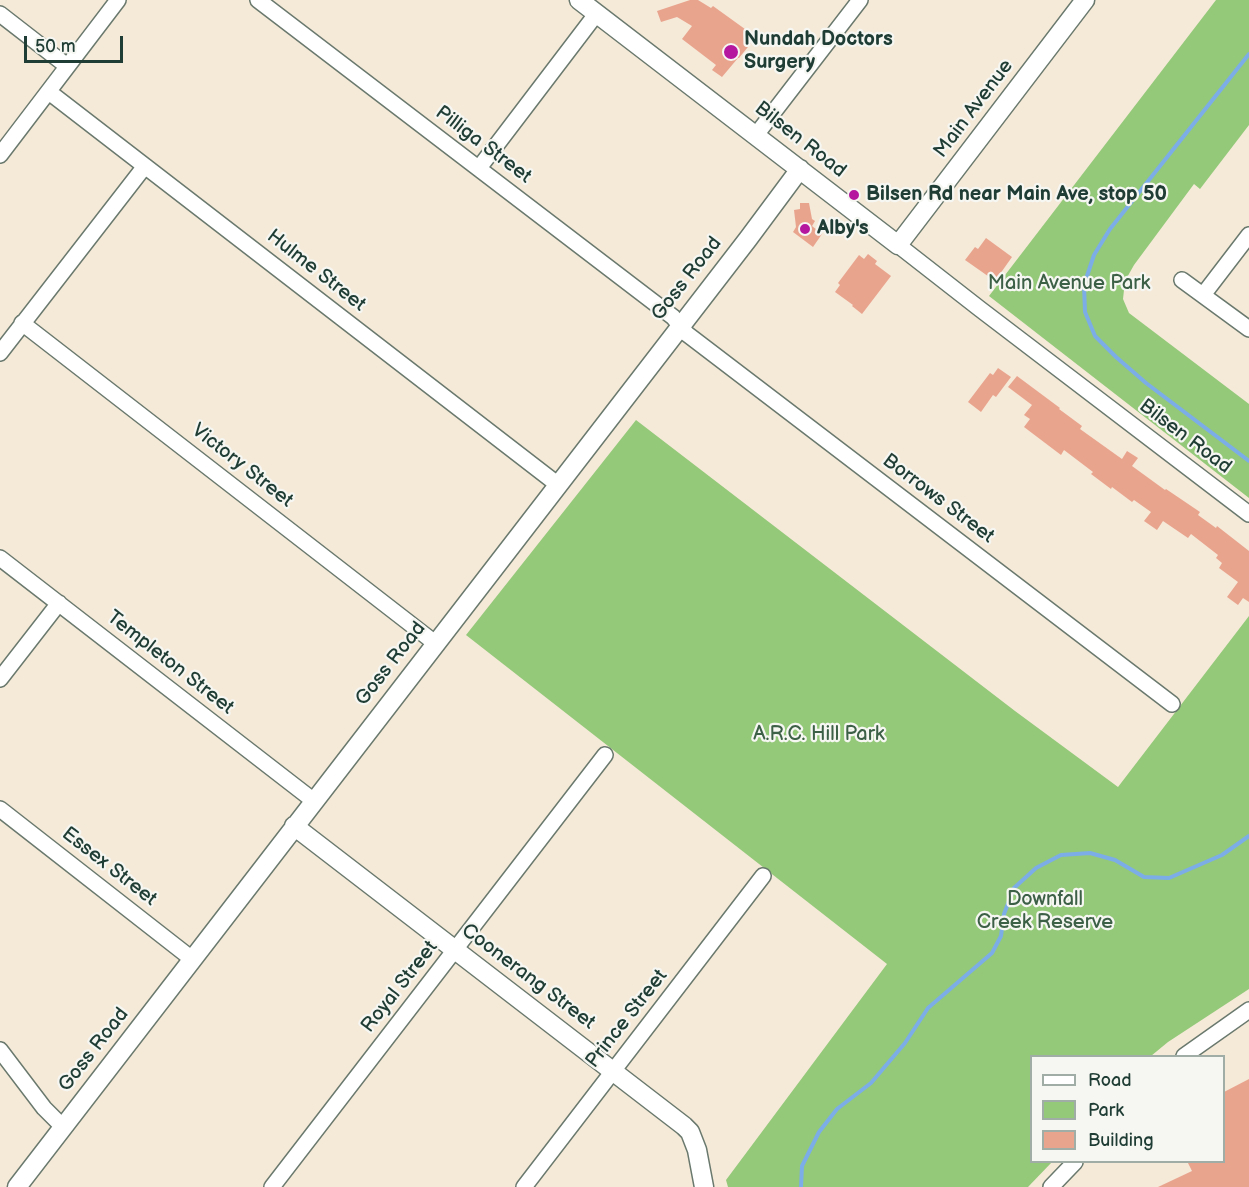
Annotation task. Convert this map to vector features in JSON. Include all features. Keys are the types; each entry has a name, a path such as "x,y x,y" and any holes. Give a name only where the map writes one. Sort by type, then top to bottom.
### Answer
{"street":[{"path":"0,155 118,0"},
{"name":"Pilliga Street","path":"258,0 673,317 680,325"},
{"path":"756,135 860,0"},
{"name":"Main Avenue","path":"898,245 1085,0"},
{"path":"479,168 589,5"},
{"name":"Bilsen Road","path":"589,5 980,309 1249,514"},
{"path":"0,14 68,66"},
{"name":"Hulme Street","path":"48,92 557,484"},
{"path":"0,353 145,166"},
{"name":"Goss Road","path":"17,1187 800,169"},
{"path":"1203,295 1249,235"},
{"path":"1182,280 1249,330"},
{"name":"Victory Street","path":"22,323 435,643"},
{"name":"Borrows Street","path":"680,325 691,337 1172,704"},
{"name":"Templeton Street","path":"0,558 314,801"},
{"path":"0,679 59,603"},
{"name":"Royal Street","path":"272,1187 605,755"},
{"name":"Essex Street","path":"0,809 192,959"},
{"name":"Coonerang Street","path":"294,826 677,1119 690,1132 697,1150 704,1186"},
{"name":"Prince Street","path":"524,1187 764,876"},
{"path":"1185,1055 1249,1010"},
{"path":"0,1050 44,1108 63,1127"},
{"path":"1052,1187 1073,1163"}],"green space":[{"name":"Main Avenue Park","path":"1216,0 1249,0 1249,125 1200,189 1194,184 1134,265 1125,281 1123,299 1129,313 1249,404 1249,498 989,296"},
{"path":"636,420 1015,711 1118,787 1249,616 1249,989 1168,1042 1152,1055 1030,1055 1030,1163 1051,1163 1028,1187 728,1187 726,1180 887,964 466,635"}],"building":[{"path":"690,0 698,0 711,8 713,6 756,37 722,77 712,70 716,65 682,39 692,26 677,17 661,22 657,11"},
{"name":"Alby's","path":"800,203 809,203 812,219 815,221 812,226 822,234 813,247 793,232 796,227 794,210 800,209"},
{"path":"986,238 1012,257 995,281 965,260 975,247 978,249"},
{"path":"868,254 877,261 875,264 891,276 862,314 835,292 840,285 838,283 859,255 864,259"},
{"path":"998,368 1011,377 996,397 993,395 981,412 968,402 990,373 993,375"},
{"path":"1017,376 1082,426 1080,429 1122,459 1127,451 1138,458 1132,466 1200,512 1198,515 1216,528 1217,526 1249,551 1249,602 1243,598 1238,605 1227,597 1238,582 1219,568 1222,563 1216,558 1218,555 1191,534 1188,538 1163,521 1157,530 1144,521 1151,512 1134,500 1132,502 1112,487 1111,489 1064,450 1061,455 1024,427 1030,419 1024,415 1032,405 1008,387"},
{"path":"1249,1079 1249,1187 1158,1187 1192,1171 1188,1163 1225,1163 1225,1091"}],"waterway":[{"path":"1249,54 1110,229 1094,255 1084,285 1085,312 1095,336 1146,383 1249,461"},
{"path":"801,1187 802,1166 819,1132 837,1109 871,1083 905,1043 928,1008 992,953 1001,936 1004,914 1014,888 1036,868 1061,855 1090,853 1115,860 1144,877 1169,878 1222,855 1249,836"}],"place":[{"name":"Nundah Doctors Surgery","path":"731,52"},
{"name":"Bilsen Rd near Main Ave, stop 50","path":"854,195"},
{"name":"Alby's","path":"805,229"}],"park label":[{"name":"A.R.C. Hill Park","path":"819,735"},
{"name":"Downfall Creek Reserve","path":"1045,912"}]}
